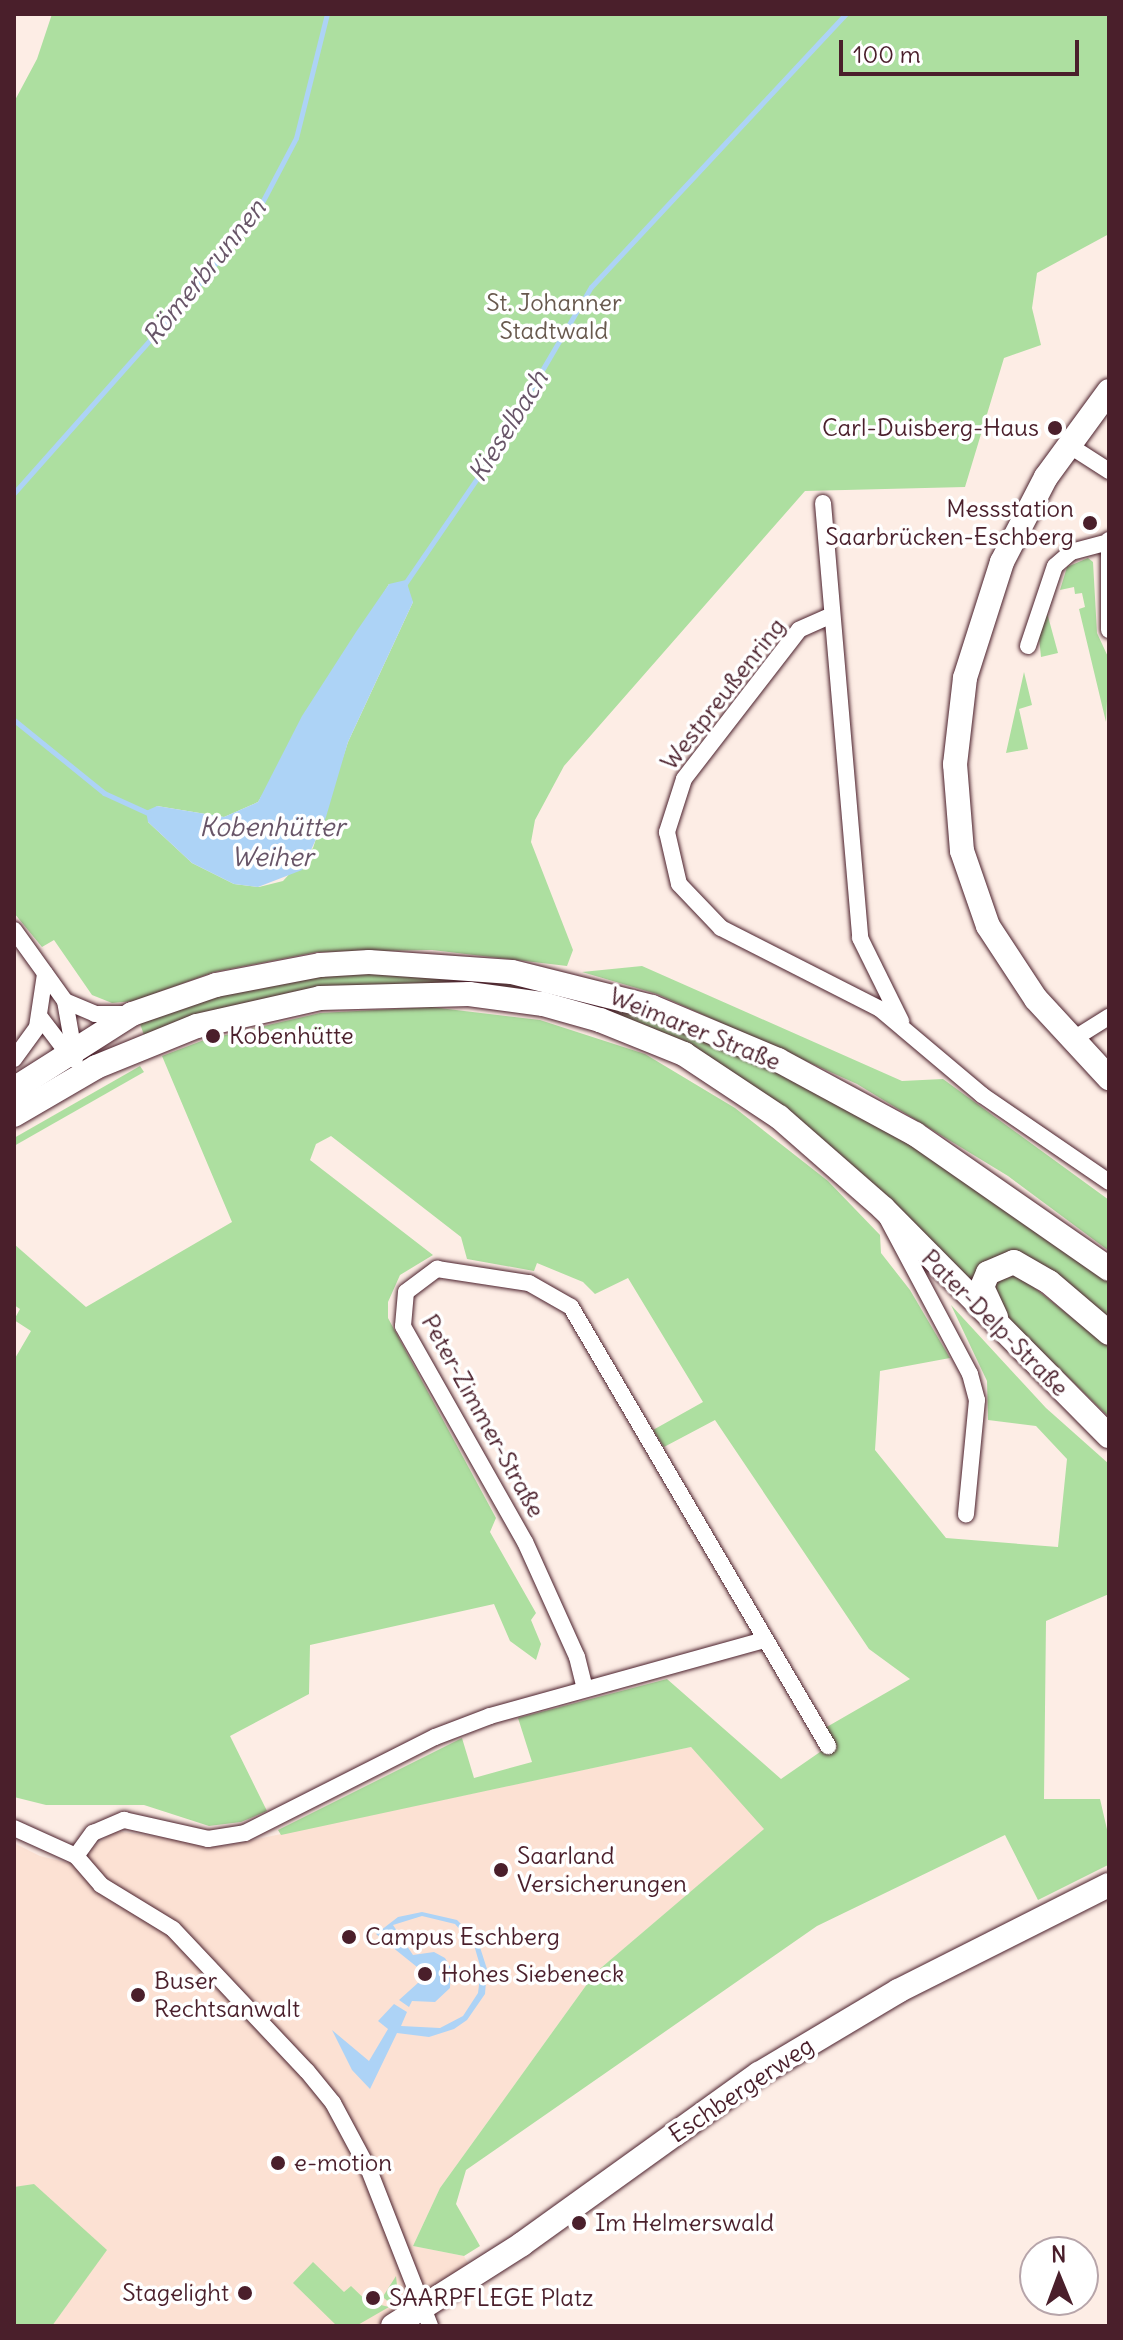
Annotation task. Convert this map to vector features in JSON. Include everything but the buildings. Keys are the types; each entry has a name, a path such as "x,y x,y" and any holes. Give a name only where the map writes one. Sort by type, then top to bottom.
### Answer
{"street":[{"path":"1109,391 1100,418 1067,444 1022,521 991,590 965,678 955,764 962,851 979,907 1023,981 1109,1078"},
{"path":"1067,444 1109,471"},
{"name":"Westpreußenring","path":"823,503 860,938 904,1026"},
{"path":"1028,646 1055,566 1071,552 1108,541 1109,630"},
{"name":"Westpreußenring","path":"832,615 799,630 684,779 669,820 671,863 691,900 721,928 842,988 904,1026 982,1095 1109,1182"},
{"path":"14,930 65,1001 76,1062"},
{"name":"Weimarer Straße","path":"76,1062 132,1014 230,982 369,962 474,967 610,993 699,1025 850,1096 1000,1188 1109,1269"},
{"path":"14,1059 40,1017 45,974"},
{"name":"Pater-Delp-Straße","path":"20,1102 76,1062 208,1022 320,998 432,992 531,1002 600,1020 684,1054 779,1117 883,1208 1010,1340 1109,1436"},
{"path":"65,1001 95,1014 132,1014"},
{"path":"40,1017 76,1062"},
{"path":"1075,1038 1109,1017"},
{"path":"1075,1038 1109,1055"},
{"name":"Pater-Delp-Straße","path":"883,1208 970,1374 977,1400 966,1514"},
{"path":"1010,1340 982,1287 988,1273 1014,1262 1049,1282 1109,1333"},
{"name":"Peter-Zimmer-Straße","path":"585,1689 577,1657 525,1542 403,1326 406,1292 437,1269 529,1283 571,1307 828,1746"},
{"path":"76,1856 93,1833 124,1820 196,1838 245,1833 435,1737 585,1689 745,1650 764,1640"},
{"path":"14,1828 76,1856 101,1885 173,1929 252,2008 333,2103 369,2170 426,2317"},
{"name":"Eschbergerweg","path":"393,2326 426,2317 522,2244 791,2054 898,1991 1109,1885"}],"shaded area":[{"path":"691,1747 765,1829 595,1973 440,2188 413,2246 464,2256 480,2284 412,2326 52,2326 106,2250 34,2185 14,2187 14,1843 40,1856 81,1866 93,1847 115,1831 225,1846"}],"green space":[{"name":"St. Johanner Stadtwald","path":"52,14 1109,14 1109,234 1037,273 1032,308 1041,345 1004,358 965,487 805,491 564,766 535,820 531,842 573,950 567,966 432,950 317,952 214,972 134,1001 112,1003 92,995 54,940 42,947 14,913 14,102 37,59","holes":["389,584 413,602 348,742 313,848 283,881 259,887 234,884 192,863 148,822 157,806 224,817 258,802"]},
{"path":"1088,558 1093,562 1097,633 1109,659 1106,722 1079,609 1085,607 1082,593 1075,594 1074,587 1060,590 1067,567"},
{"path":"1046,609 1058,653 1041,657 1039,636"},
{"path":"1024,672 1032,705 1019,709 1028,749 1006,753"},
{"path":"642,966 902,1081 943,1079 1109,1200 1109,1251 1008,1176 857,1084 657,994 582,972"},
{"path":"369,971 511,981 649,1017 772,1068 909,1144 1069,1250 1109,1282 1109,1320 1045,1266 1015,1253 973,1291 688,1047 471,987 144,1035 139,1021 257,984"},
{"path":"431,1007 540,1020 645,1054 735,1108 828,1181 880,1235 881,1253 910,1290 950,1358 880,1371 875,1450 946,1538 1058,1547 1067,1459 1036,1426 988,1420 987,1381 951,1305 1046,1408 1109,1464 1109,1594 1046,1621 1044,1799 1100,1799 1109,1838 1108,1865 1038,1900 1005,1835 817,1926 466,2170 456,2204 480,2246 464,2256 413,2246 440,2188 595,1973 764,1829 691,1747 281,1835 278,1830 462,1738 474,1778 532,1762 518,1718 667,1679 781,1779 833,1743 825,1728 910,1679 869,1649 715,1420 664,1447 653,1430 703,1402 628,1278 595,1294 583,1282 537,1263 534,1271 467,1259 461,1237 331,1136 316,1144 310,1160 433,1255 400,1275 388,1302 388,1318 496,1518 490,1532 536,1613 531,1620 541,1644 536,1660 510,1641 494,1604 310,1645 309,1694 230,1736 267,1811 241,1822 209,1826 144,1805 46,1805 14,1797 14,1360 31,1331 14,1320 20,1309 14,1305 14,1244 86,1307 232,1222 162,1056 204,1040 320,1013"},
{"path":"140,1066 144,1072 14,1146 14,1138"},
{"path":"1017,1274 1109,1347 1109,1417 1011,1321 995,1294 996,1282"},
{"path":"34,2184 107,2250 52,2326 14,2326 14,2187"},
{"path":"313,2262 344,2292 351,2286 375,2309 396,2276 398,2295 392,2305 384,2298 381,2305 389,2307 356,2326 337,2326 293,2283"}],"water":[{"name":"Kobenhütter Weiher","path":"406,580 413,602 348,742 326,817 302,870 258,887 234,884 192,863 148,822 146,811 157,806 224,817 258,802 302,716 356,632 389,584"},
{"path":"422,1912 457,1920 478,1941 487,1969 485,1994 467,2020 454,2029 429,2037 397,2033 370,2089 352,2070 332,2030 369,2061 388,2029 378,2021 394,2004 407,2012 401,2026 440,2028 463,2016 478,1993 481,1969 474,1945 455,1924 422,1916 393,1925 413,1955 434,1952 445,1958 451,1968 450,1988 435,2002 412,2001 409,2007 399,2000 419,1982 429,1984 435,1973 428,1964 417,1967 376,1934 398,1917"}],"waterway":[{"name":"Römerbrunnen","path":"14,493 196,288 258,210 296,138 327,14"},
{"name":"Kieselbach","path":"404,585 487,464 591,287 846,14"},
{"name":"Römerbrunnen","path":"14,720 104,793 150,814"}],"place":[{"name":"Carl-Duisberg-Haus","path":"1055,428"},
{"name":"Messstation Saarbrücken-Eschberg","path":"1090,523"},
{"name":"Kobenhütte","path":"213,1036"},
{"name":"Saarland Versicherungen","path":"501,1870"},
{"name":"Campus Eschberg","path":"349,1937"},
{"name":"Hohes Siebeneck","path":"425,1974"},
{"name":"Buser Rechtsanwalt","path":"138,1995"},
{"name":"e-motion","path":"278,2163"},
{"name":"Im Helmerswald","path":"579,2223"},
{"name":"Stagelight","path":"245,2293"},
{"name":"SAARPFLEGE Platz","path":"373,2298"}]}
